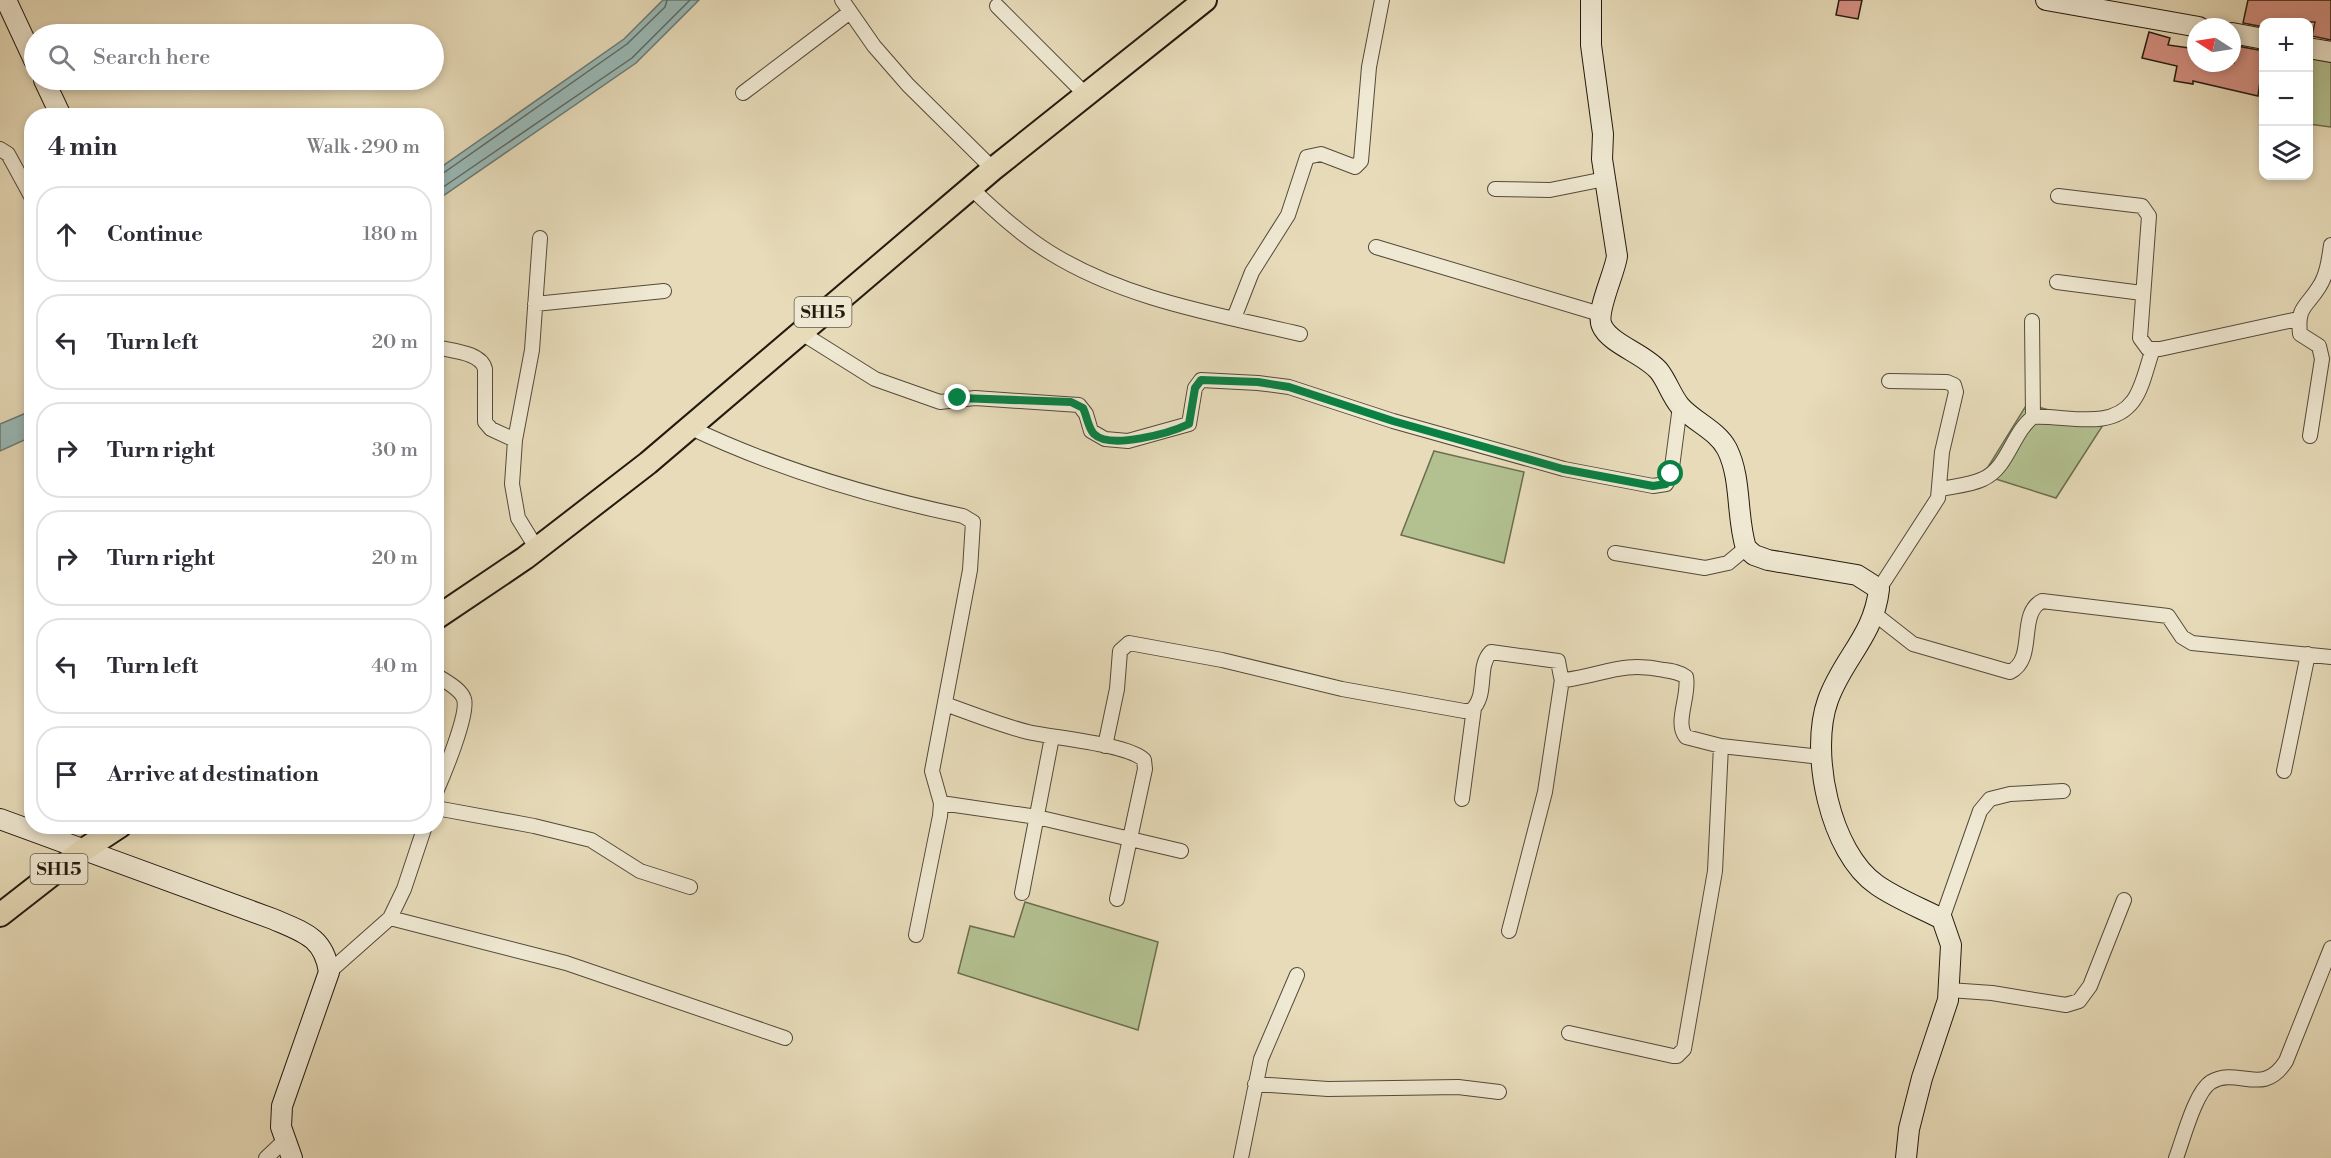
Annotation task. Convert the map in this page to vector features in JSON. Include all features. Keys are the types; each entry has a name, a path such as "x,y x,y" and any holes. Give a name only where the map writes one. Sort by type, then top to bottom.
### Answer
{"main road":[{"name":"SH15","path":"444,613 537,549 689,427 993,169 1205,0"},
{"name":"SH15","path":"0,915 82,851 108,834"}],"street":[{"path":"6,0 24,39"},
{"path":"842,0 874,46 908,85 993,169"},
{"path":"1234,318 1261,255 1288,215 1307,157 1321,154 1355,167 1361,161 1369,67 1382,0"},
{"path":"1591,0 1590,45 1603,134 1605,179 1616,237 1617,256 1615,271 1600,314 1601,326 1611,336 1645,358 1660,372 1670,393 1680,406 1719,438 1727,449 1733,467 1746,548 1754,555 1768,560 1857,576 1879,589"},
{"path":"2046,0 2187,25"},
{"path":"997,6 1086,95"},
{"path":"743,93 850,12"},
{"path":"2241,35 2259,38"},
{"path":"2313,49 2331,52"},
{"path":"50,90 58,108"},
{"path":"0,149 8,154 24,183"},
{"path":"1496,189 1550,190 1605,179"},
{"path":"971,188 998,214 1049,252 1077,267 1172,304 1300,334"},
{"path":"2058,196 2142,206 2147,210 2149,216 2140,338 2143,346 2153,349 2298,319"},
{"path":"537,549 518,518 514,503 515,440 532,350 540,238"},
{"path":"2310,436 2325,346 2300,334 2298,319 2302,306 2319,287 2328,264 2331,245"},
{"path":"1376,248 1600,314"},
{"path":"2057,282 2142,293"},
{"path":"536,303 664,291"},
{"path":"2032,321 2033,417"},
{"path":"800,332 844,362 875,379 940,402 975,398 1078,405 1086,414 1091,431 1105,439 1136,440 1189,424 1195,388 1201,380 1258,382 1289,387 1393,421 1563,469 1653,486 1666,484 1671,474 1680,406"},
{"path":"444,349 477,357 483,362 485,422 491,429 515,440"},
{"path":"1941,489 1979,481 1995,470 2024,423 2033,417 2110,419 2116,416 2134,400 2153,349"},
{"path":"1889,381 1947,382 1954,385 1955,403 1942,452 1941,489 1938,498 1879,589 1876,615 1828,701 1821,757 1824,789 1837,830 1852,857 1876,884 1942,919"},
{"path":"689,427 756,457 805,475 963,516 973,522 970,570 932,771 941,804 916,935"},
{"path":"1615,553 1705,568 1728,563 1746,548"},
{"path":"1876,615 1913,644 2010,672 2017,669 2022,661 2032,612 2036,604 2042,601 2168,616 2182,637 2192,643 2331,657"},
{"path":"1105,746 1118,689 1120,651 1129,642 1233,662 1342,689 1455,710 1471,711 1474,708"},
{"path":"1462,799 1474,708 1480,696 1486,660 1491,652 1558,661 1562,679 1545,792 1509,931"},
{"path":"2284,771 2308,654"},
{"path":"1562,679 1637,665 1678,672 1686,677 1687,687 1681,727 1683,734 1690,739 1722,746 1821,757"},
{"path":"444,681 464,696 465,704 454,746 444,772"},
{"path":"945,704 1002,724 1052,737 1105,746 1142,757 1146,764 1117,899"},
{"path":"1022,893 1052,737"},
{"path":"1569,1034 1673,1056 1677,1056 1684,1049 1715,871 1722,746"},
{"path":"1906,1158 1922,1078 1948,1000 1951,945 1942,919 1980,811 1990,799 2010,794 2063,791"},
{"path":"941,804 1036,817 1181,851"},
{"path":"444,809 534,826 591,840 640,871 690,888"},
{"path":"0,819 24,828"},
{"path":"38,834 299,930 323,948 329,972 282,1107 281,1127 288,1150 266,1158"},
{"path":"329,972 390,918 404,889 422,834"},
{"path":"1949,990 1992,993 2066,1005 2079,1001 2090,986 2124,900"},
{"path":"390,918 566,963 785,1038"},
{"path":"2176,1158 2200,1095 2211,1083 2223,1079 2267,1080 2279,1072 2286,1061 2331,948"},
{"path":"1241,1158 1254,1084 1269,1039 1297,975"},
{"path":"1254,1084 1328,1089 1458,1088 1499,1092"}],"green space":[{"path":"2313,49 2331,52 2331,127 2313,125"},
{"path":"2027,404 2103,425 2056,498 1983,475"},
{"path":"1434,451 1524,472 1504,563 1401,535"},
{"path":"1025,902 1158,942 1138,1030 958,973 970,926 1014,937"}],"water":[{"path":"663,0 699,0 636,63 444,195 444,165 624,39"},
{"path":"24,414 24,440 0,451 0,424"}],"building":[{"path":"1839,0 1862,0 1858,19 1836,15"},
{"path":"2248,0 2331,0 2331,40 2313,36 2315,22 2313,18 2259,18 2259,26 2243,23"},
{"path":"2149,32 2170,38 2168,45 2187,48 2187,72 2241,72 2241,47 2259,50 2258,96 2193,81 2193,84 2174,81 2177,66 2142,58"}],"route":[{"path":"958,398 1071,402 1083,408 1091,431 1096,437 1128,441 1189,424 1195,388 1201,380 1274,384 1393,421 1563,469 1653,486 1666,484 1671,474"}]}
